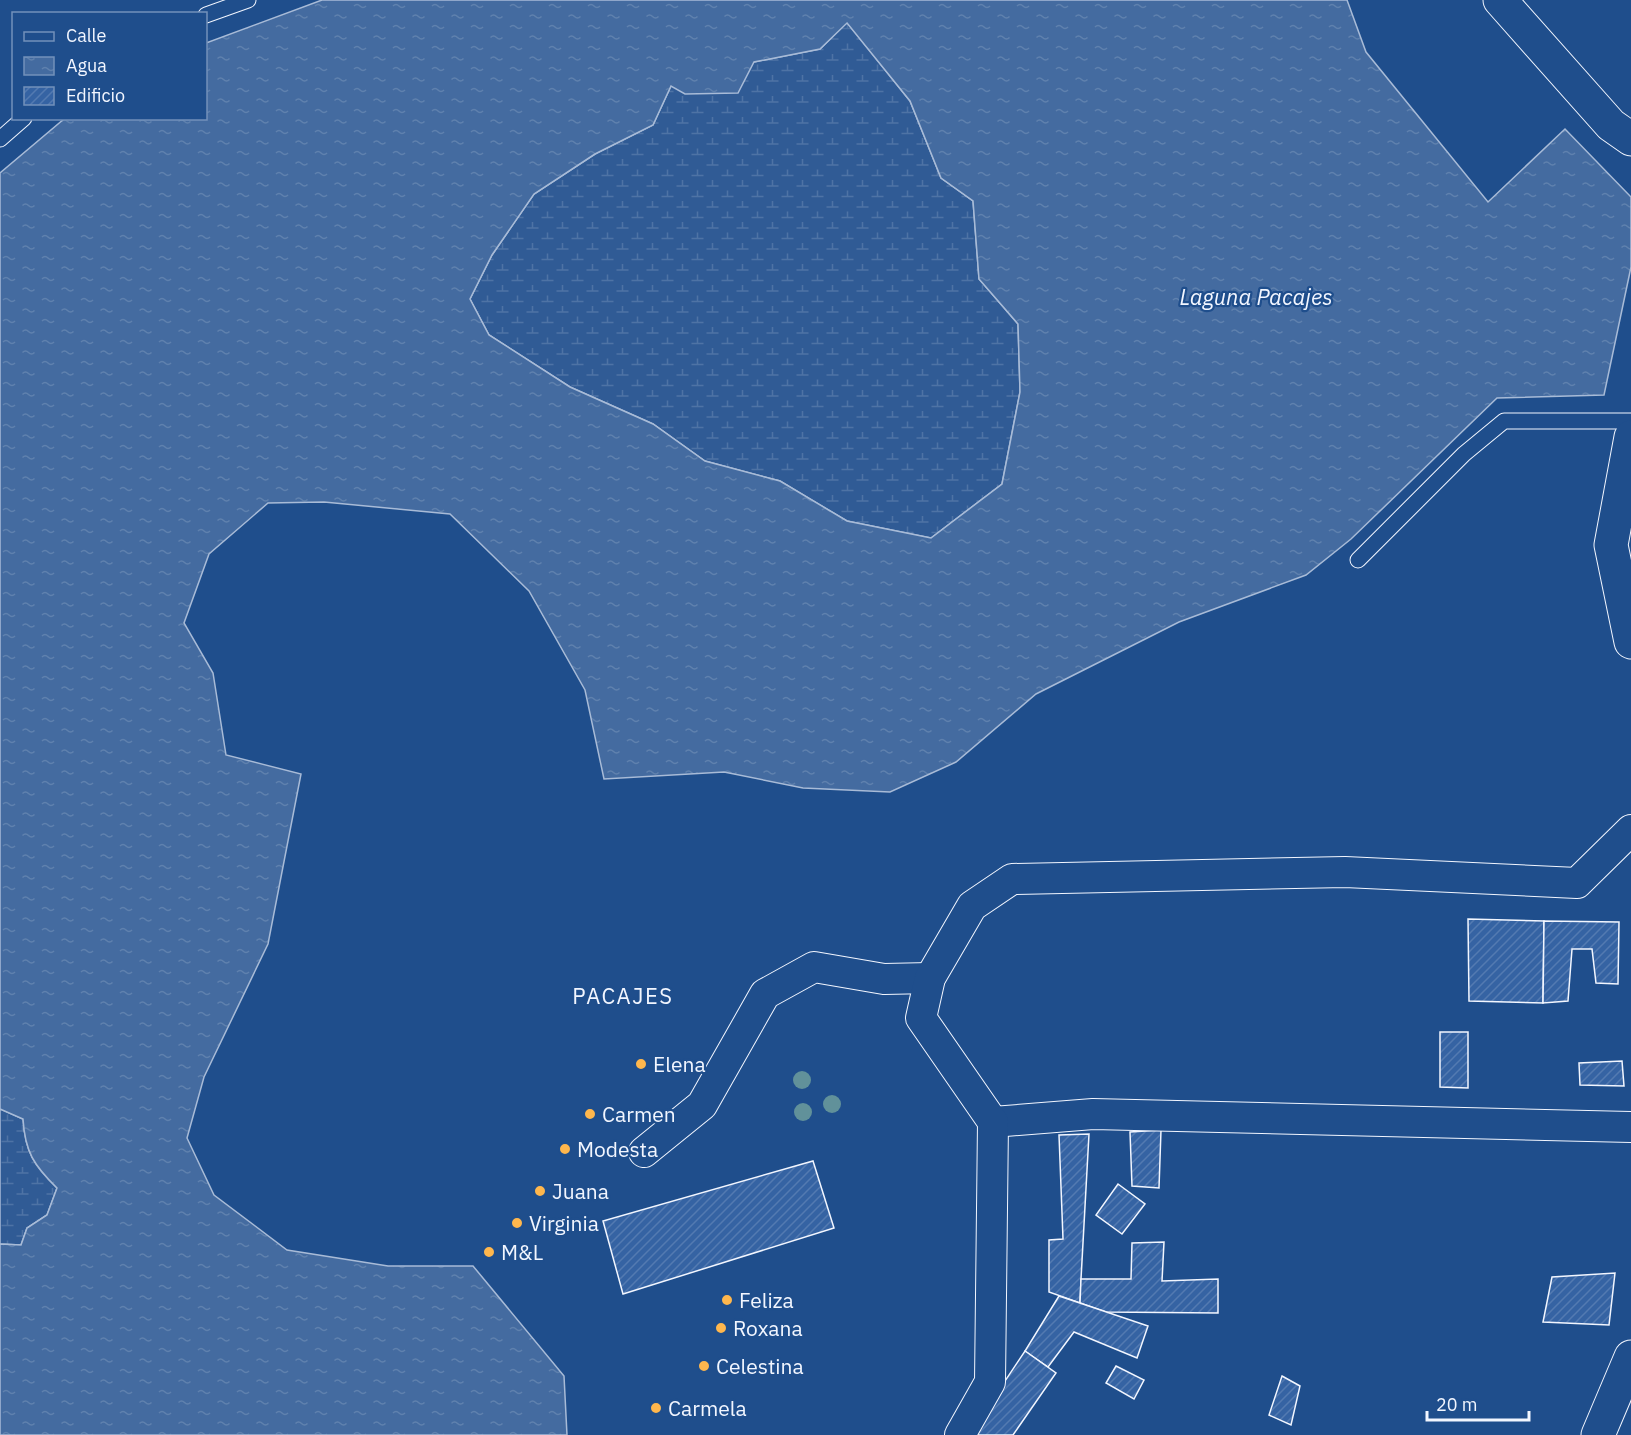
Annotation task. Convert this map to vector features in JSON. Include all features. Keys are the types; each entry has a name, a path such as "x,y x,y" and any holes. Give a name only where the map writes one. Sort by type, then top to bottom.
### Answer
{"main road":[{"path":"1500,0 1611,125 1631,139"},
{"path":"1631,437 1611,545 1631,642"},
{"path":"1598,1435 1631,1357"}],"street":[{"path":"960,1435 990,1382 993,1122 921,1018 930,978 972,906 1011,879 1345,872 1577,883 1631,830"},
{"path":"644,1152 702,1105 765,994 814,967 884,979 930,978"},
{"path":"993,1122 1093,1114 1631,1127"}],"lane":[{"path":"207,15 248,0"},
{"path":"0,139 22,120"},
{"path":"1359,560 1464,454 1504,421 1631,421"}],"green space":[{"path":"847,22 910,101 941,178 973,201 979,279 1018,324 1020,392 1002,484 931,538 847,521 780,481 705,461 653,424 570,387 489,335 470,299 492,255 534,194 595,154 653,125 671,86 754,62 820,49"},
{"path":"0,1109 23,1119 26,1141 32,1158 42,1173 57,1188 47,1215 27,1228 21,1245 0,1244"}],"water":[{"name":"Laguna Pacajes","path":"322,0 1347,0 1366,52 1488,202 1565,129 1631,197 1631,267 1604,395 1497,398 1351,539 1306,575 1179,622 1036,694 956,762 890,792 803,788 724,772 604,779 585,690 529,591 450,514 324,502 268,503 209,554 184,623 213,673 226,755 301,774 268,944 204,1077 187,1138 214,1195 287,1250 388,1266 473,1266 564,1376 567,1435 0,1435 0,1244 21,1245 27,1228 47,1215 57,1188 32,1157 26,1140 23,1119 0,1109 0,173 63,120 207,120 207,43","holes":["847,23 910,101 941,178 973,201 979,279 1018,324 1020,392 1002,484 931,538 847,521 780,481 705,461 653,424 570,387 489,335 470,299 492,255 534,194 595,154 653,125 671,86 685,94 738,93 754,62 820,49"]}],"building":[{"path":"1468,919 1544,921 1543,1003 1469,1001"},
{"path":"1544,921 1619,922 1618,984 1596,983 1592,949 1572,949 1568,1001 1543,1003"},
{"path":"1440,1032 1468,1032 1468,1088 1440,1087"},
{"path":"1622,1061 1624,1086 1580,1085 1579,1063"},
{"path":"1161,1130 1159,1188 1132,1186 1130,1132"},
{"path":"1089,1134 1080,1303 1049,1292 1049,1240 1063,1239 1059,1135"},
{"path":"813,1161 834,1228 623,1294 603,1221"},
{"path":"1118,1184 1145,1204 1122,1234 1096,1215"},
{"path":"1164,1242 1162,1281 1218,1279 1218,1313 1106,1312 1080,1303 1081,1279 1131,1279 1132,1243"},
{"path":"1615,1273 1609,1325 1543,1322 1552,1277"},
{"path":"1059,1296 1148,1326 1137,1358 1074,1332 1048,1367 1025,1351"},
{"path":"1025,1351 1056,1373 1013,1435 969,1435"},
{"path":"1116,1366 1144,1380 1134,1399 1106,1383"},
{"path":"1282,1376 1300,1386 1291,1425 1269,1415"}],"place":[{"name":"Elena","path":"641,1064"},
{"name":"Carmen","path":"590,1114"},
{"name":"Modesta","path":"565,1149"},
{"name":"Juana","path":"540,1191"},
{"name":"Virginia","path":"517,1223"},
{"name":"M&L","path":"489,1252"},
{"name":"Feliza","path":"727,1300"},
{"name":"Roxana","path":"721,1328"},
{"name":"Celestina","path":"704,1366"},
{"name":"Carmela","path":"656,1408"}],"district":[{"name":"PACAJES","path":"623,995"}]}
